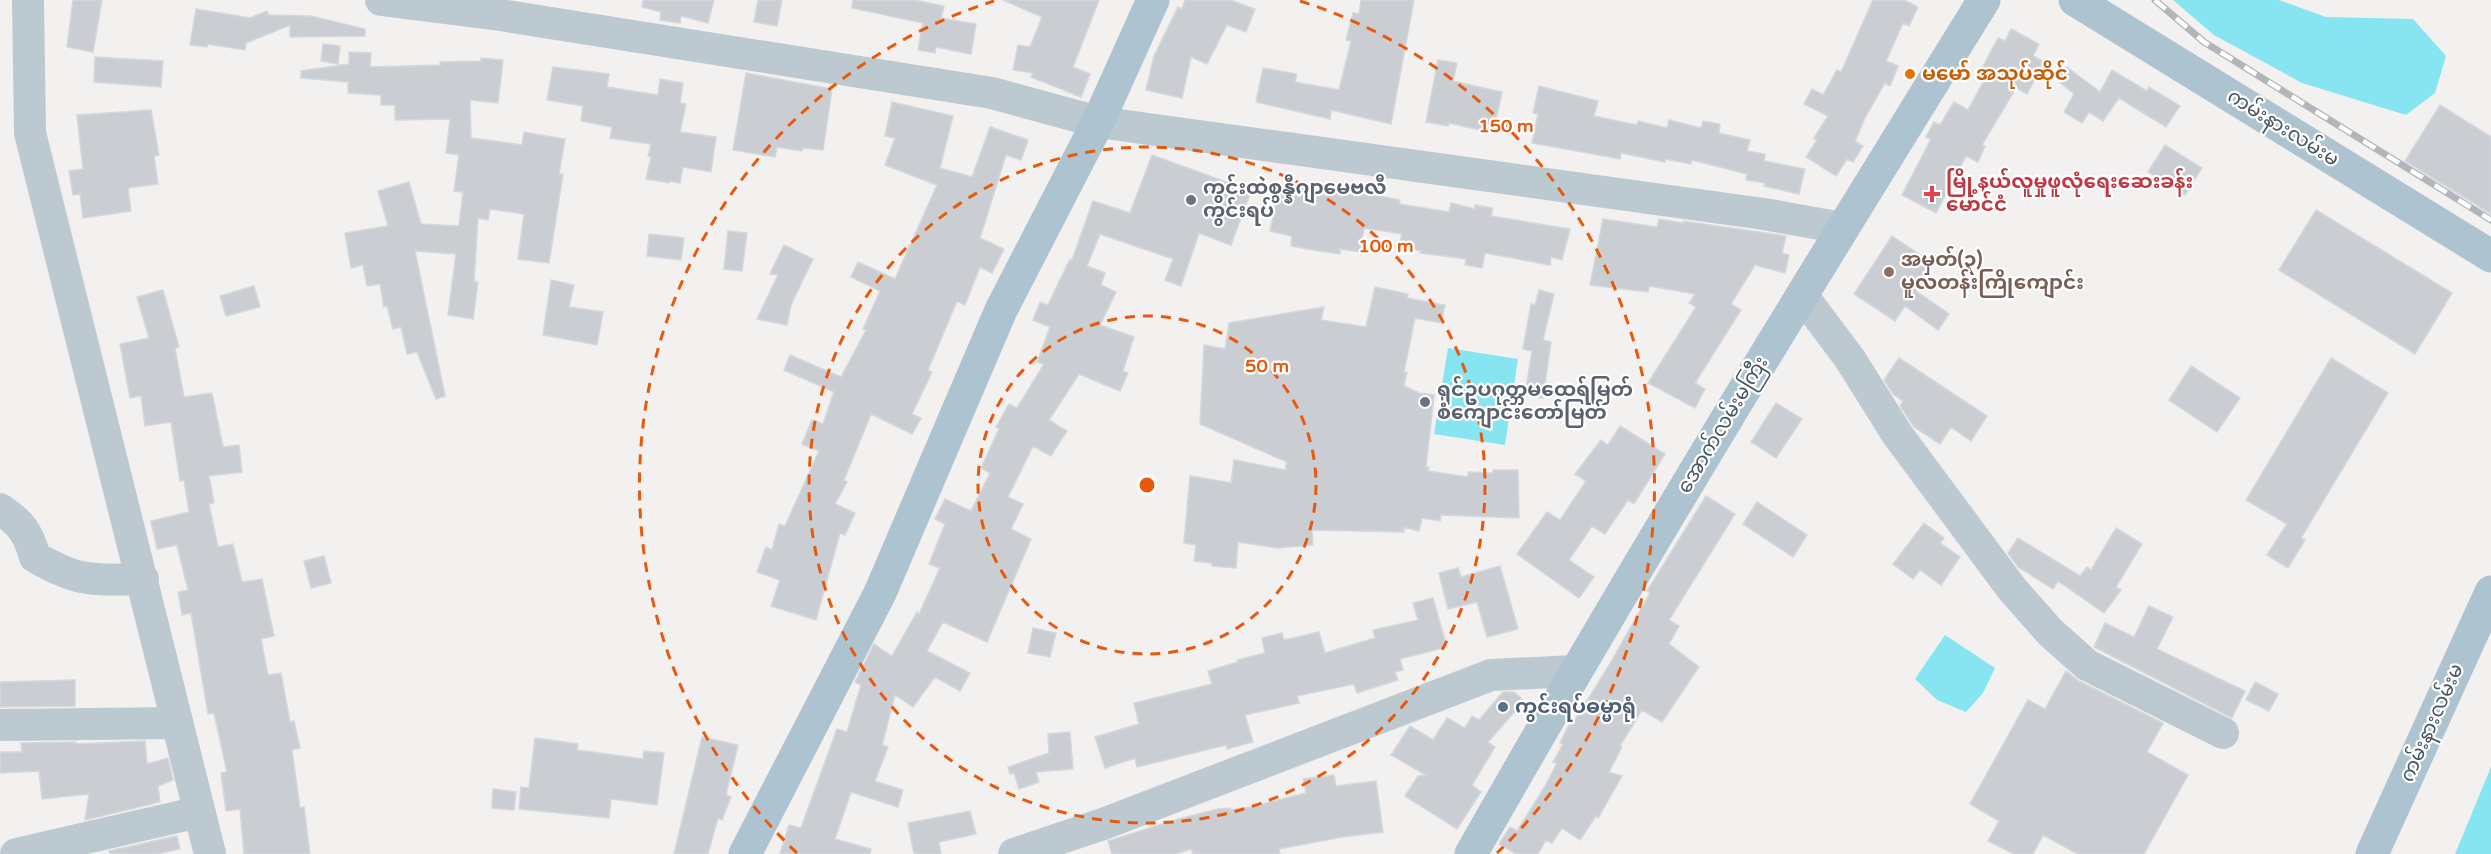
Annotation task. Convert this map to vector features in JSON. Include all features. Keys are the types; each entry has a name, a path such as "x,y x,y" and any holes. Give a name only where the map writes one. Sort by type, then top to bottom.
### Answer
{"main road":[{"path":"745,854 880,593 1001,310 1098,122 1153,0"},
{"name":"အောက်လမ်းမကြီး","path":"1471,854 1574,671 1842,228 1984,0"},
{"name":"ကမ်းနားလမ်းမ","path":"2074,0 2491,256"},
{"name":"ကမ်းနားလမ်းမ","path":"2372,854 2491,592"}],"street":[{"path":"28,0 30,133 210,854"},
{"path":"381,0 500,15 980,91 1098,122 1764,214 1842,228"},
{"path":"1802,295 1850,359 1897,434 2012,589 2050,632 2087,665 2223,733"},
{"path":"0,509 17,521 30,539 35,556 62,572 90,580 143,579"},
{"path":"1014,854 1103,824 1491,675 1574,671"},
{"path":"0,725 177,723"},
{"path":"16,854 199,812"}],"water":[{"path":"2173,0 2279,0 2326,17 2413,19 2446,56 2435,93 2406,115 2302,83 2214,35"},
{"path":"1448,348 1518,359 1505,445 1434,434"},
{"path":"1945,635 1995,668 1983,693 1966,712 1937,700 1915,679"},
{"path":"2491,767 2491,854 2455,854"}],"building":[{"path":"73,0 102,0 93,52 67,47"},
{"path":"643,0 714,0 708,23 681,16 680,23 660,20 661,12 642,7"},
{"path":"758,0 782,0 777,26 754,22"},
{"path":"853,0 914,0 944,6 941,18 976,24 971,54 936,47 935,53 918,50 923,23 852,8"},
{"path":"1003,0 1099,0 1073,67 1090,74 1081,97 1031,77 1033,73 1013,70 1018,45 1030,47 1042,17"},
{"path":"1185,0 1230,0 1255,9 1246,32 1227,25 1207,64 1191,57 1182,98 1146,90 1154,56 1178,7 1182,9"},
{"path":"1361,0 1414,0 1391,124 1331,110 1330,119 1256,102 1263,68 1297,74 1295,82 1339,90 1351,41 1346,40 1353,13 1359,14"},
{"path":"1873,0 1904,0 1918,7 1909,26 1903,23 1886,61 1898,66 1890,86 1885,83 1855,141 1863,146 1853,162 1847,159 1836,176 1806,157 1817,140 1814,138 1828,116 1804,104 1812,89 1823,95 1837,70 1841,72"},
{"path":"196,9 250,18 267,11 269,15 311,16 365,29 365,36 290,37 290,25 246,43 245,50 208,44 207,47 190,45"},
{"path":"2011,29 2039,44 2033,56 2044,62 2027,94 2016,88 1982,145 1985,146 1978,162 1966,156 1936,213 1902,195 1931,139 1926,137 1934,122 1940,125 1954,102 1968,110 1988,73 1981,70 1998,38 2005,41"},
{"path":"323,44 340,46 338,64 321,61"},
{"path":"349,52 371,53 370,67 441,65 440,62 481,61 481,58 503,60 498,103 470,100 471,138 522,145 524,132 565,139 559,174 563,174 549,263 518,259 524,214 490,209 488,220 478,218 474,282 478,282 473,319 448,315 456,254 415,251 445,396 436,399 417,352 407,354 401,327 393,329 387,306 384,307 380,284 367,286 363,265 351,268 345,233 388,226 378,191 409,182 421,224 459,226 463,192 454,191 459,155 446,153 450,119 395,120 395,105 381,105 381,95 348,93 348,82 301,78 301,71 349,64"},
{"path":"95,57 163,61 161,87 94,82"},
{"path":"1438,60 1457,63 1453,81 1502,92 1493,133 1449,123 1448,126 1426,122"},
{"path":"553,67 609,74 607,87 658,95 660,79 683,83 680,103 686,104 680,132 716,137 711,172 683,167 680,183 646,179 651,157 648,156 651,144 610,138 612,127 581,121 583,106 547,100"},
{"path":"2067,67 2100,92 2112,70 2147,91 2149,87 2180,106 2166,127 2119,98 2103,121 2089,112 2082,123 2064,112 2074,94 2057,80"},
{"path":"746,73 832,89 823,150 803,148 802,151 777,147 775,157 733,150"},
{"path":"1539,86 1598,101 1594,116 1637,125 1638,121 1667,128 1669,120 1701,128 1703,121 1720,124 1719,133 1750,140 1747,151 1765,154 1764,161 1805,169 1799,194 1764,186 1765,183 1746,180 1747,174 1692,160 1691,164 1665,159 1665,162 1621,153 1620,159 1532,143 1538,114 1533,113"},
{"path":"892,102 953,116 940,168 972,177 990,127 1028,140 1021,160 1006,155 980,238 1004,249 992,273 980,267 965,305 957,301 928,370 932,372 912,414 921,418 912,434 871,414 844,480 847,482 835,504 855,513 845,535 840,533 816,620 771,606 780,580 757,572 766,547 772,550 779,524 785,526 819,451 802,444 812,420 823,424 834,392 784,370 790,355 841,377 866,330 863,329 880,291 851,277 858,262 895,279 937,185 885,165 895,138 885,136"},
{"path":"2440,105 2491,137 2491,214 2405,161"},
{"path":"151,110 159,155 154,156 158,184 128,188 131,211 83,218 80,194 73,195 69,171 83,169 77,115"},
{"path":"2165,145 2202,168 2185,195 2148,172"},
{"path":"1152,155 1251,191 1231,245 1199,233 1181,286 1165,280 1173,259 1100,234 1087,266 1105,273 1101,285 1116,292 1100,325 1134,337 1123,371 1128,373 1120,391 1079,374 1049,420 1067,431 1051,456 1033,446 1008,497 1023,504 1011,529 1031,539 987,642 943,622 927,651 970,673 960,691 935,677 913,707 895,695 882,745 888,747 875,781 903,790 898,807 851,792 835,839 871,849 870,854 780,854 789,825 801,828 837,729 847,732 861,685 855,682 874,644 892,656 917,612 919,614 940,568 929,564 945,524 935,519 945,499 971,511 990,473 981,468 999,429 996,427 1009,404 1017,408 1044,364 1037,362 1050,327 1033,320 1040,302 1048,305 1070,259 1072,260 1093,201 1130,213"},
{"path":"1280,184 1355,195 1356,191 1400,200 1399,204 1449,212 1451,203 1475,209 1475,205 1493,208 1491,216 1570,229 1562,260 1551,257 1550,265 1485,253 1482,268 1465,265 1466,259 1420,253 1421,251 1399,247 1402,234 1364,228 1360,252 1340,249 1340,254 1313,250 1291,246 1292,236 1270,231"},
{"path":"2316,210 2452,293 2415,354 2279,270"},
{"path":"1603,219 1657,227 1659,219 1683,223 1683,221 1786,236 1782,253 1789,255 1785,273 1755,265 1731,304 1741,310 1695,383 1705,389 1695,408 1648,383 1696,307 1689,303 1695,294 1649,286 1648,292 1590,285"},
{"path":"728,231 747,233 742,271 724,269"},
{"path":"649,234 684,238 681,260 647,256"},
{"path":"1892,236 1934,264 1916,291 1949,314 1938,330 1905,306 1895,321 1854,294"},
{"path":"784,245 813,259 791,305 787,325 757,319 778,275 770,274"},
{"path":"551,280 574,285 569,307 603,312 597,345 543,335"},
{"path":"254,286 260,307 226,316 220,296"},
{"path":"1375,287 1408,294 1407,298 1445,305 1441,323 1415,318 1404,372 1407,372 1404,386 1419,393 1434,395 1426,467 1429,467 1428,471 1468,477 1468,472 1493,473 1493,470 1518,470 1519,518 1441,515 1440,521 1422,518 1419,531 1404,527 1404,532 1312,530 1313,545 1277,548 1238,542 1236,568 1212,566 1212,563 1194,561 1196,545 1184,543 1190,476 1231,483 1234,460 1285,470 1287,462 1200,424 1204,345 1225,349 1229,323 1324,307 1321,320 1366,327"},
{"path":"163,290 179,347 175,348 184,397 212,393 223,447 239,445 242,472 209,476 214,503 209,504 218,547 233,544 242,582 262,579 274,636 261,639 268,675 281,673 290,722 294,721 300,748 292,750 300,808 304,807 310,854 244,854 240,809 226,811 221,773 227,772 214,713 208,714 191,613 182,615 178,592 188,590 177,545 157,549 151,521 189,512 184,480 180,481 171,422 145,426 141,396 130,398 120,344 149,338 137,297"},
{"path":"1539,290 1554,294 1543,340 1551,342 1543,398 1525,395 1532,351 1523,349 1531,304 1535,305"},
{"path":"1899,358 1987,416 1971,441 1951,427 1940,444 1914,427 1900,406 1903,401 1893,394 1884,380"},
{"path":"2331,358 2388,393 2301,538 2305,540 2288,568 2267,555 2287,524 2246,500"},
{"path":"2191,366 2240,398 2217,432 2169,400"},
{"path":"1776,403 1802,419 1776,458 1751,442"},
{"path":"1620,426 1665,454 1634,504 1628,500 1605,534 1592,526 1569,560 1594,577 1579,598 1517,554 1547,512 1560,520 1586,481 1575,474 1601,440 1608,445"},
{"path":"1706,496 1735,514 1669,620 1679,626 1669,644 1699,667 1662,722 1642,710 1620,746 1622,747 1609,772 1622,776 1598,818 1596,816 1580,840 1562,828 1552,843 1546,840 1538,854 1516,854 1499,844 1510,827 1517,831 1545,786 1557,763 1553,762 1563,744 1560,743 1571,721 1573,723 1608,667 1650,593 1647,591"},
{"path":"1757,502 1807,535 1793,557 1743,524"},
{"path":"1924,523 1944,538 1940,543 1960,557 1941,585 1920,570 1913,579 1893,564"},
{"path":"2116,528 2142,544 2116,587 2121,590 2104,613 2058,581 2053,589 2018,567 2008,553 2018,538 2080,576 2087,567 2091,570"},
{"path":"324,556 331,583 311,588 304,561"},
{"path":"1500,566 1518,629 1487,637 1477,602 1448,609 1439,573 1458,568 1461,577"},
{"path":"1433,598 1447,647 1400,659 1403,670 1395,672 1398,680 1357,693 1354,684 1297,696 1299,703 1245,715 1253,742 1227,749 1226,745 1137,767 1135,758 1105,768 1095,737 1139,724 1134,703 1212,684 1208,671 1265,653 1262,638 1282,633 1284,640 1319,632 1325,653 1375,638 1373,630 1418,620 1413,603"},
{"path":"2149,606 2173,617 2157,649 2245,691 2232,718 2094,647 2105,623 2134,637"},
{"path":"1033,628 1056,633 1050,657 1028,653"},
{"path":"2066,671 2079,681 2163,723 2147,752 2188,775 2144,854 2078,854 2043,835 2033,854 2014,854 1988,841 1999,821 1970,804 2028,700 2045,709"},
{"path":"75,680 75,706 0,707 0,682"},
{"path":"2255,682 2278,694 2269,711 2246,700"},
{"path":"1503,692 1514,692 1524,701 1488,742 1495,747 1472,785 1481,792 1457,829 1405,796 1418,776 1426,775 1391,755 1410,726 1433,740 1447,718 1465,728 1472,716 1479,720"},
{"path":"1070,732 1073,769 1036,772 1039,782 1019,789 1014,773 1010,774 1008,767 1049,753 1048,734"},
{"path":"702,737 738,745 726,795 731,797 722,820 718,818 708,854 674,854"},
{"path":"535,738 578,744 577,750 643,759 644,751 664,753 657,805 611,799 609,818 519,809 521,787 529,788"},
{"path":"145,741 147,764 168,758 173,780 158,786 160,802 85,820 89,794 42,799 39,771 0,773 0,752 22,752 21,743 76,742 76,744"},
{"path":"1334,775 1336,786 1376,781 1383,832 1279,849 1280,854 1193,854 1191,849 1176,854 1112,854 1108,841 1218,809 1250,807 1306,793 1303,779"},
{"path":"493,789 516,792 514,810 492,808"},
{"path":"970,811 976,834 939,842 941,854 914,854 908,823"},
{"path":"177,836 180,849 157,854 110,854 109,851"}],"railway":[{"path":"2155,0 2204,42 2491,220"}],"place":[{"name":"မမော် အသုပ်ဆိုင်","path":"1910,74"},
{"name":"မြို့နယ်လူမှုဖူလုံရေးဆေးခန်း မောင်ငံ","path":"1932,194"},
{"name":"ကွင်းထဲစွန္နီဂျာမေဗလီ ကွင်းရပ်","path":"1191,200"},
{"name":"အမှတ်(၃) မူလတန်းကြိုကျောင်း","path":"1889,272"},
{"name":"ရှင်ဥပဂုတ္တမထေရ်မြတ် စံကျောင်းတော်မြတ်","path":"1425,402"},
{"name":"ကွင်းရပ်ဓမ္မာရုံ","path":"1503,707"}]}
